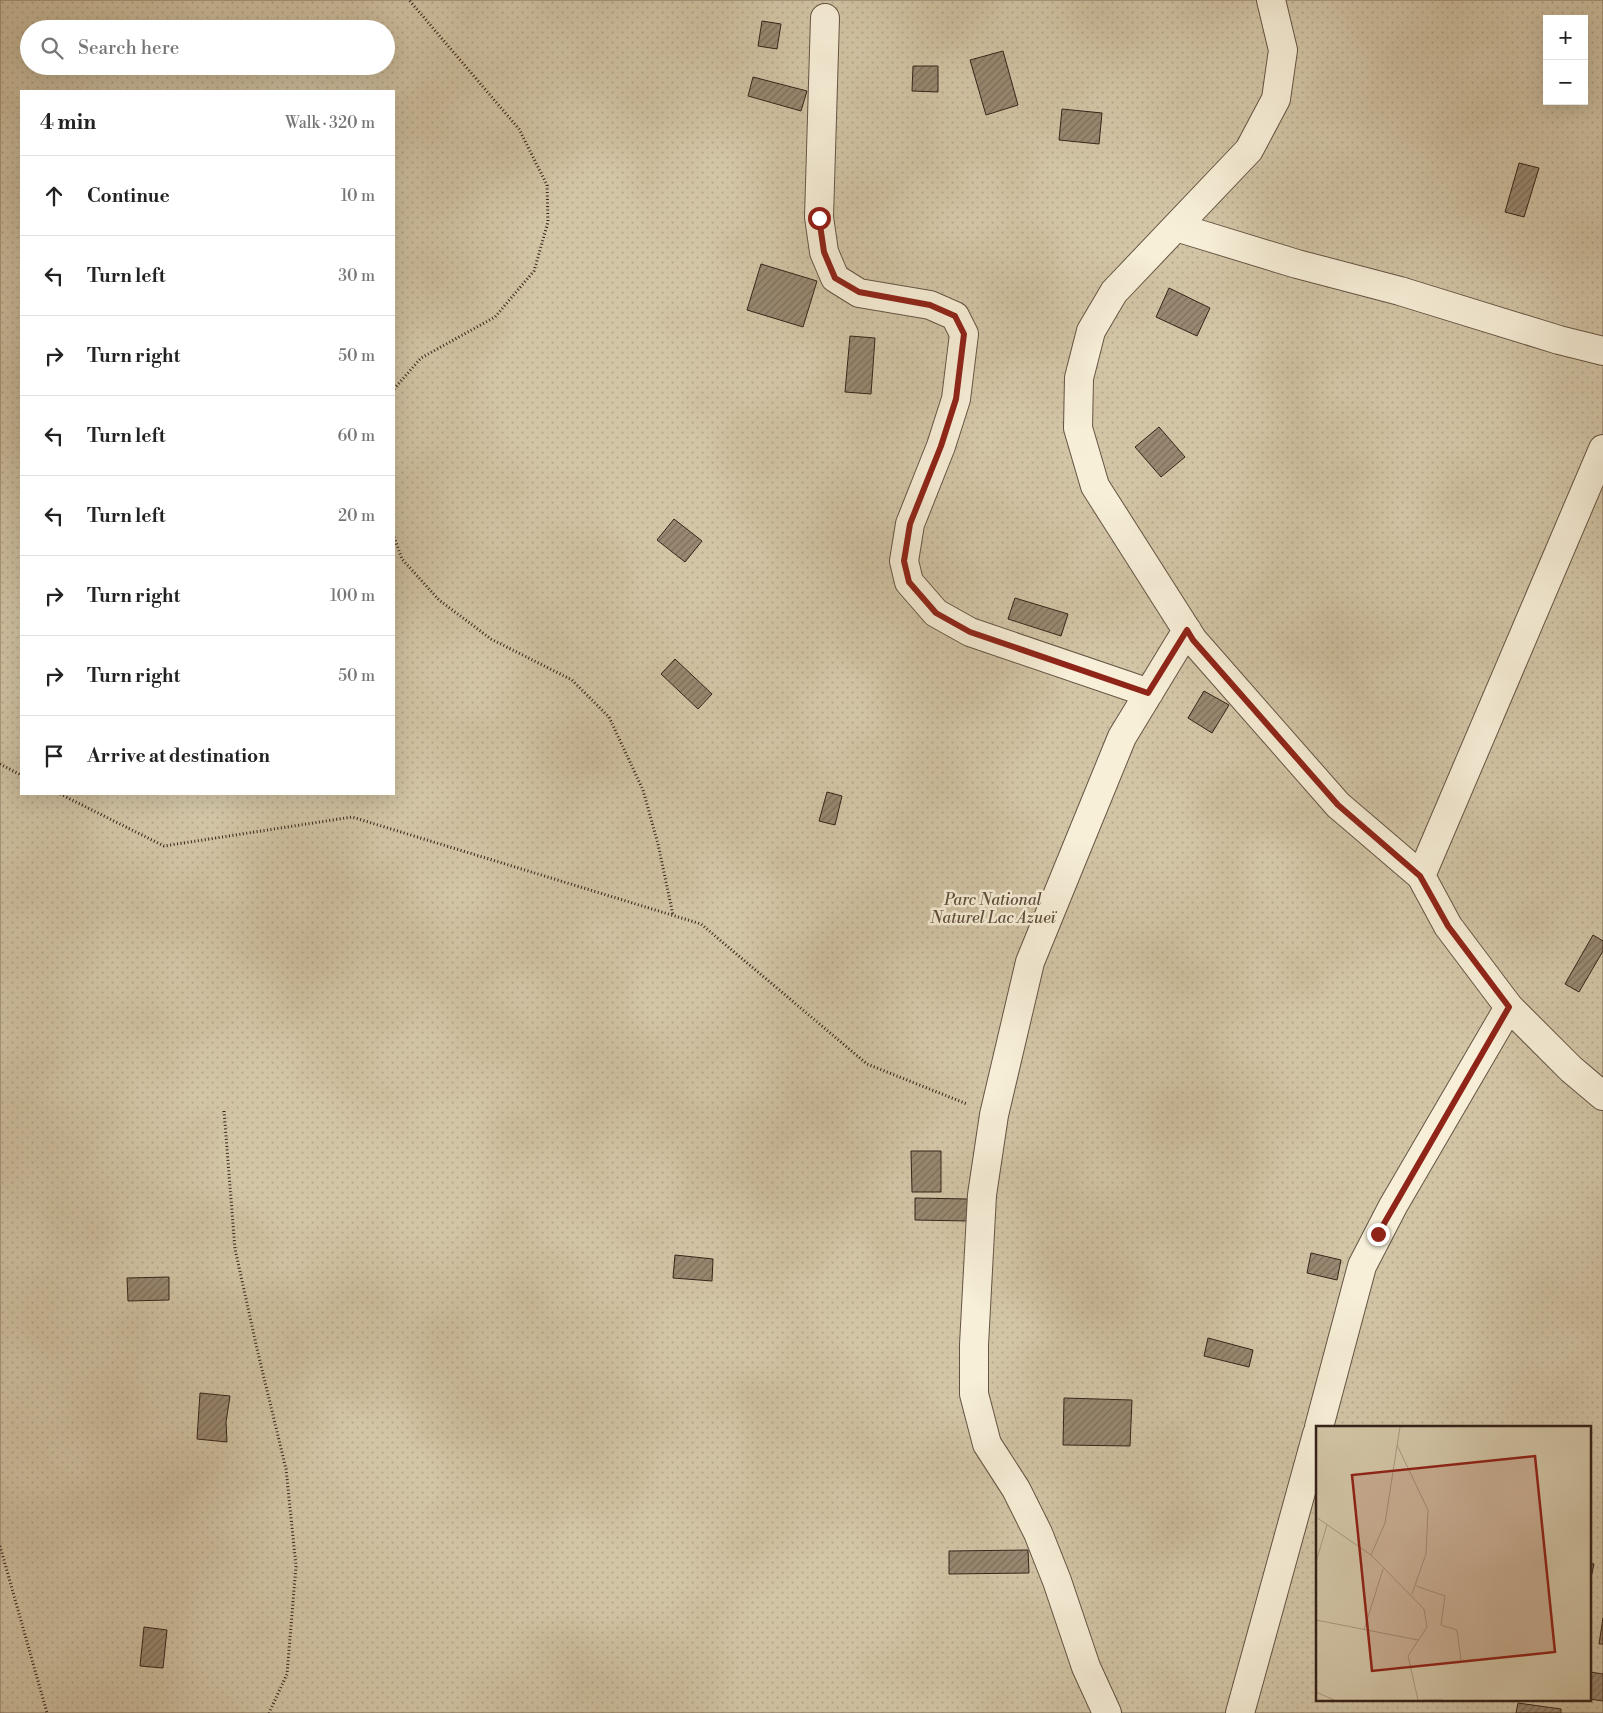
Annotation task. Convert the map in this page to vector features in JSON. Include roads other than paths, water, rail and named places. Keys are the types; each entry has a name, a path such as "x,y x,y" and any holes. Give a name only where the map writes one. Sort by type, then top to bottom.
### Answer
{"street":[{"path":"1271,0 1283,50 1276,99 1249,150 1114,292 1090,331 1079,378 1078,428 1095,486 1193,640 1338,805 1420,876 1448,926 1509,1007 1571,1068 1603,1096"},
{"path":"824,18 819,218 824,252 835,278 859,292 930,305 955,316 964,334 956,399 941,446 910,524 904,561 909,582 936,613 970,632 1148,693"},
{"path":"1176,227 1297,264 1400,291 1559,340 1603,351"},
{"path":"1420,876 1603,448"},
{"path":"1107,1713 1086,1667 1057,1581 1038,1533 1016,1489 987,1444 974,1394 974,1336 982,1195 994,1115 1030,962 1122,737 1187,630"},
{"path":"1319,1426 1362,1266 1393,1206 1509,1007"},
{"path":"1240,1713 1316,1438"}],"park label":[{"name":"Parc National Naturel Lac Azueï","path":"993,909"}]}
